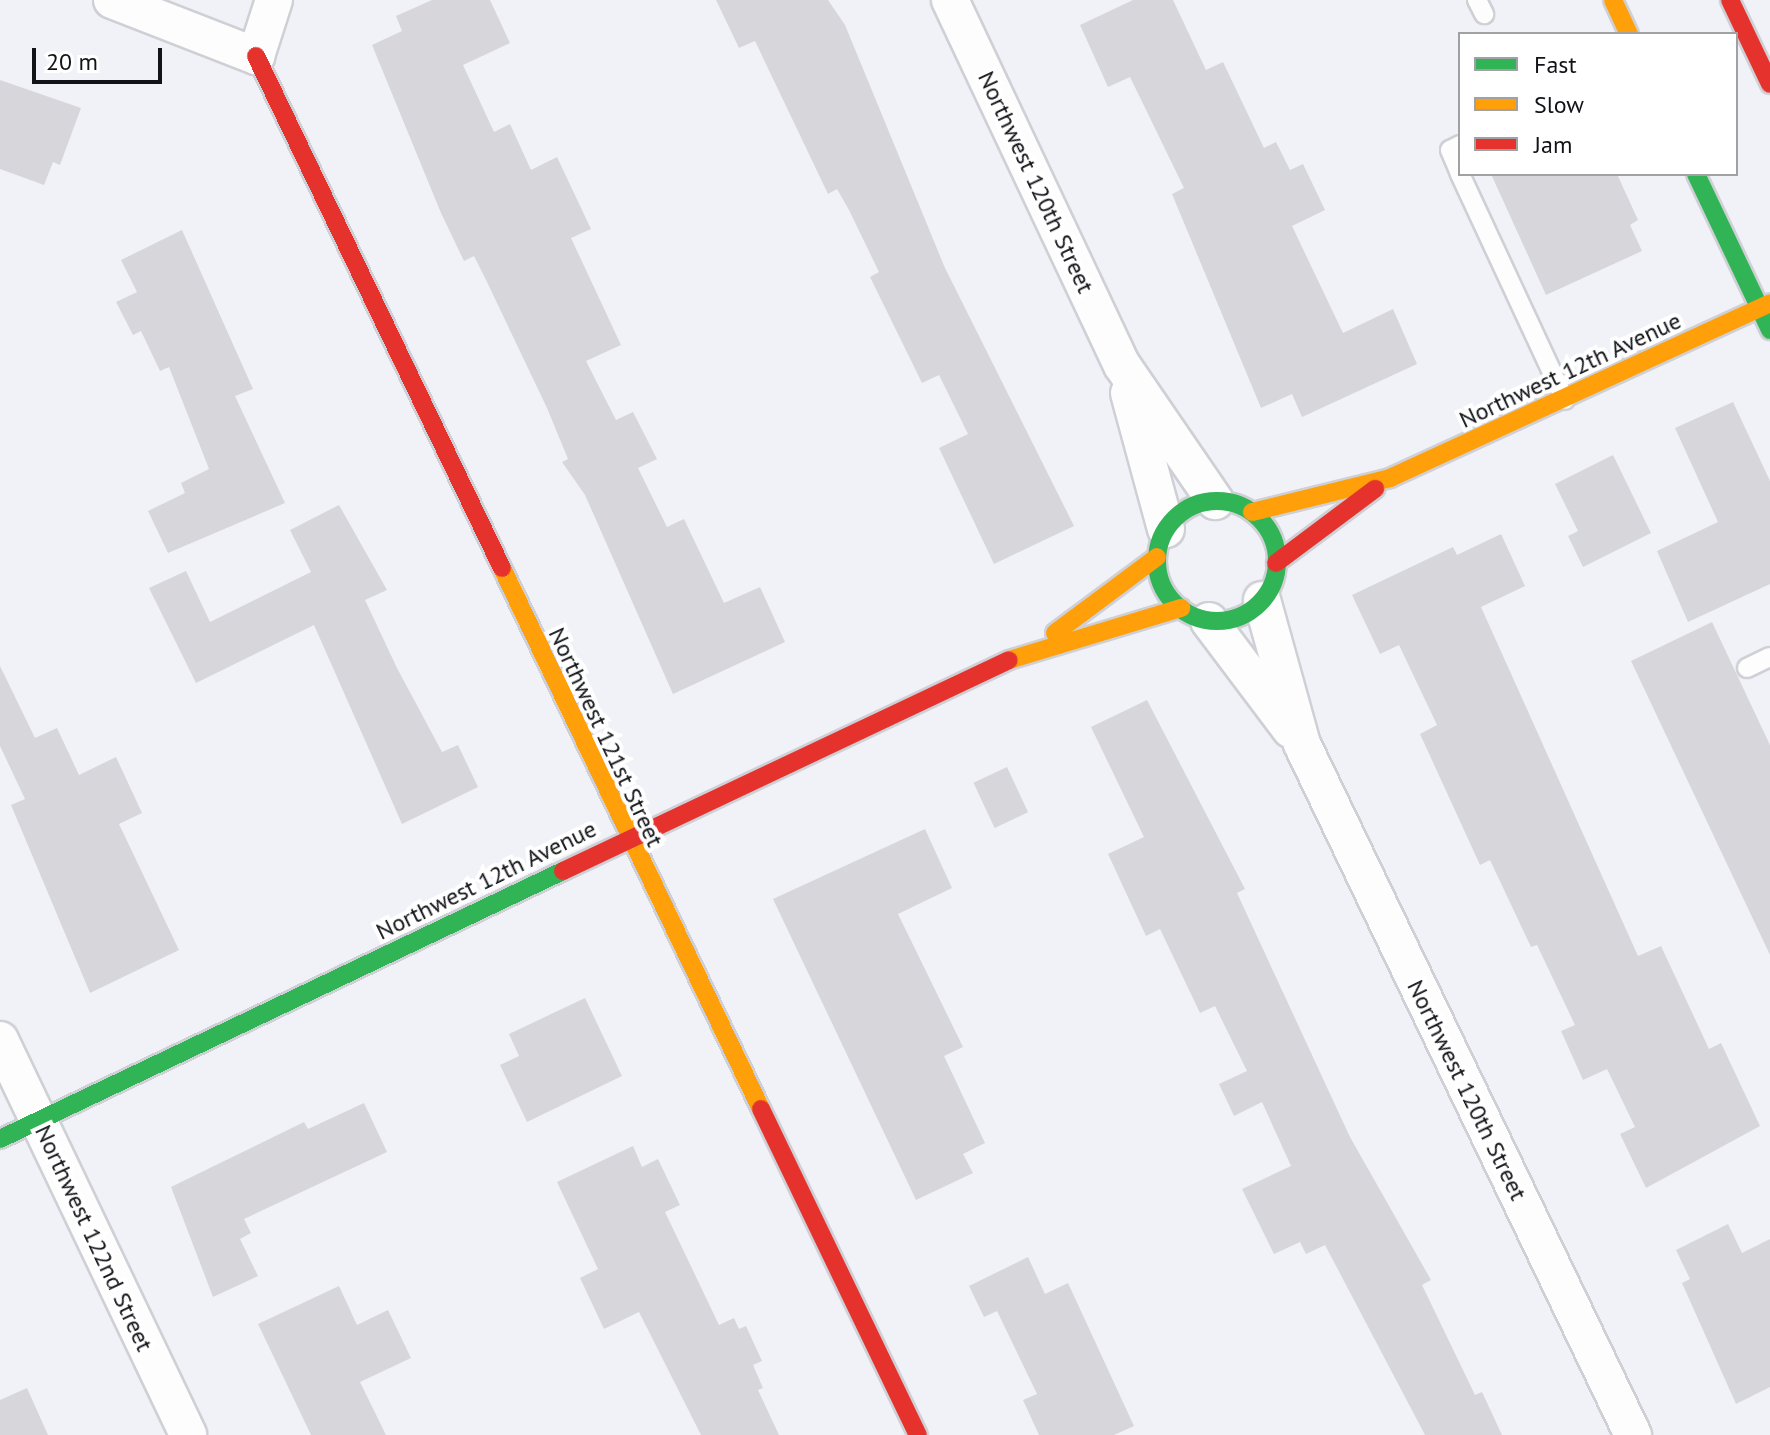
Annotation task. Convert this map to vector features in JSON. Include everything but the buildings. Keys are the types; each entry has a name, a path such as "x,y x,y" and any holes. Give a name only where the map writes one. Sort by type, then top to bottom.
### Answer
{"main road":[{"path":"1613,0 1628,32"},
{"path":"1730,0 1770,84"},
{"name":"Northwest 121st Street","path":"256,56 627,839 918,1435"},
{"path":"1697,176 1765,305 1770,330"},
{"name":"Northwest 12th Avenue","path":"1252,512 1390,478 1566,402 1765,305"},
{"name":"Northwest 12th Avenue","path":"1276,563 1390,478"},
{"path":"1215,501 1252,512 1265,526 1276,563 1262,600 1229,620 1195,615 1162,586 1162,543 1179,514 1215,501"},
{"name":"Northwest 12th Avenue","path":"1037,646 1162,543"},
{"name":"Northwest 12th Avenue","path":"0,1139 1037,646 1195,615"}],"street":[{"path":"112,0 256,56 274,0"},
{"name":"Northwest 120th Street","path":"950,0 1122,365 1215,501"},
{"name":"Northwest 120th Street","path":"1122,365 1162,543"},
{"name":"Northwest 120th Street","path":"1262,600 1302,744 1633,1435"},
{"name":"Northwest 120th Street","path":"1195,615 1302,744"},
{"name":"Northwest 122nd Street","path":"0,1040 188,1435"}],"lane":[{"path":"1458,146 1450,150 1458,169"},
{"path":"1461,176 1566,402"},
{"path":"1747,668 1770,657"}],"traffic: fast":[{"path":"1697,176 1770,330"},
{"path":"1217,501 1240,506 1259,519 1272,538 1277,561 1272,584 1259,603 1240,616 1217,621 1194,616 1175,603 1162,584 1157,561 1162,538 1175,519 1194,506 1217,501"},
{"path":"0,1139 563,871"}],"traffic: slow":[{"path":"1613,0 1628,32"},
{"path":"1252,512 1390,478 1770,303"},
{"path":"1055,633 1157,557"},
{"path":"502,568 761,1109"},
{"path":"1009,660 1181,608"}],"traffic: jam":[{"path":"1730,0 1770,84"},
{"path":"256,56 502,568"},
{"path":"1276,563 1375,489"},
{"path":"563,871 1009,660"},
{"path":"761,1109 918,1435"}]}
